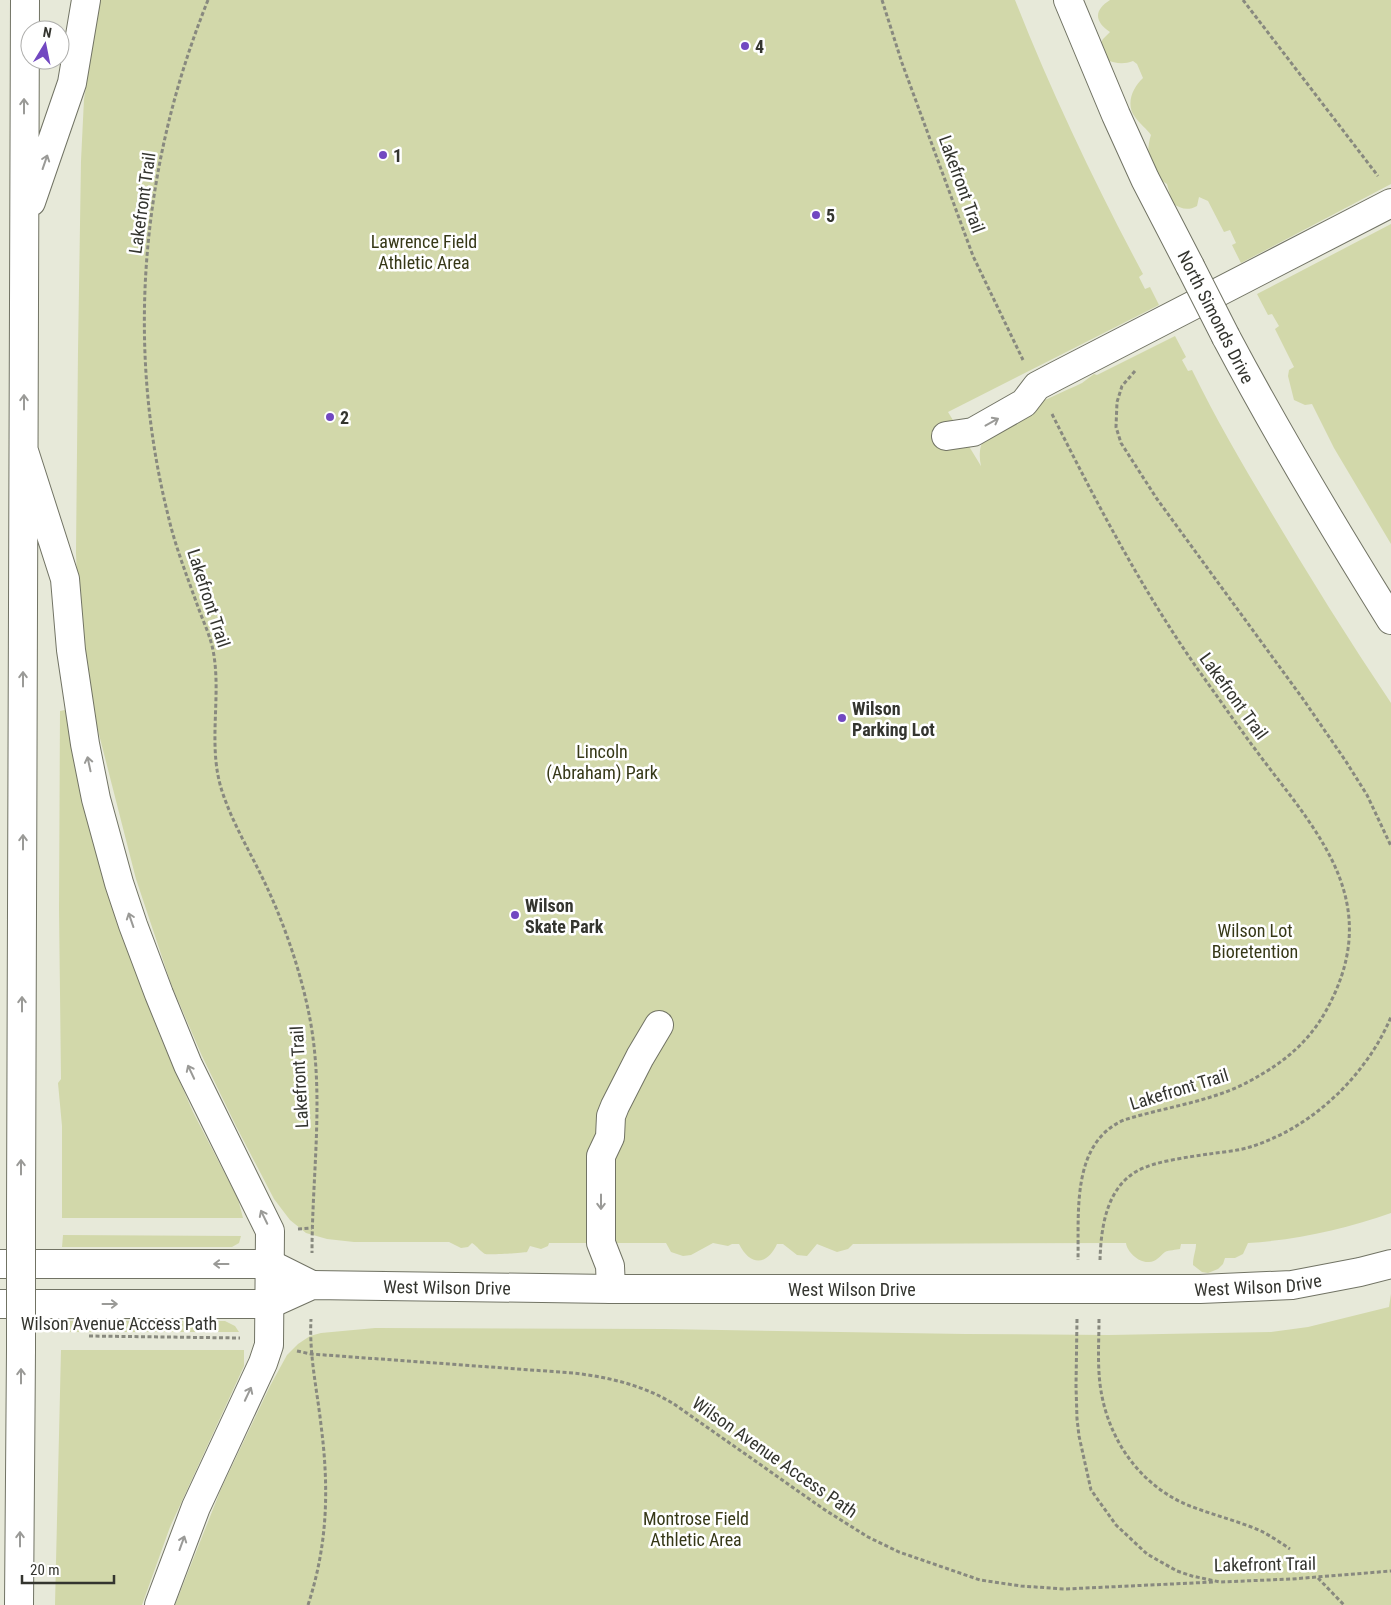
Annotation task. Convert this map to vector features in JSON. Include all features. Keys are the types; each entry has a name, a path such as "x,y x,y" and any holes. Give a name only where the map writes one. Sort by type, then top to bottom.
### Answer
{"main road":[{"path":"19,1605 25,0"},
{"path":"24,225 72,84 86,0"},
{"name":"North Simonds Drive","path":"1068,0 1145,179 1226,337 1263,406 1391,620"},
{"path":"1031,375 1386,192"},
{"path":"24,450 66,579 71,650 85,744 96,800 119,883 162,1002 188,1065 270,1231 269,1345 263,1364 196,1507 159,1605"},
{"path":"611,1277 619,1243 618,1156 610,1138 611,1116 640,1057 659,1025"},
{"name":"West Wilson Drive","path":"0,1264 270,1264 312,1285"},
{"name":"West Wilson Drive","path":"0,1304 270,1304 312,1285 611,1277 1031,1289 1200,1289 1292,1286 1391,1264"}],"path":[{"name":"Lakefront Trail","path":"208,0 180,80 173,106 161,157 150,220 143,335 147,398 154,449 167,514 213,648 217,686 216,753 218,779 228,808 265,882 279,918 309,1014 316,1061 318,1100 312,1228"},
{"name":"Lakefront Trail","path":"882,0 902,63 974,256 1031,375"},
{"path":"1243,0 1386,192"},
{"path":"1140,368 1127,379 1119,394 1116,418 1121,443 1163,506 1303,699 1350,768 1367,795 1391,846"},
{"name":"Lakefront Trail","path":"1050,411 1102,513 1173,634 1317,832 1342,881 1349,916 1350,933 1344,971 1329,1007 1304,1042 1288,1056 1247,1083 1226,1092 1124,1120 1102,1134 1090,1154 1083,1171 1080,1192 1078,1261"},
{"name":"Lakefront Trail","path":"1077,1319 1077,1419 1091,1490 1116,1525 1148,1554 1177,1571 1220,1582 1317,1577 1391,1570"},
{"name":"Wilson Avenue Access Path","path":"89,1336 237,1337"},
{"name":"Wilson Avenue Access Path","path":"308,1605 319,1565 324,1535 327,1489 311,1354 573,1373 629,1384 660,1395 825,1510 868,1537 899,1552 980,1580 1021,1586 1066,1588 1220,1582"},
{"path":"1317,1577 1344,1605"}],"green space":[{"name":"Lincoln (Abraham) Park","path":"100,0 1015,0 1075,139 1143,274 1139,277 1145,289 1150,287 1159,305 948,412 981,466 980,452 982,442 1003,423 1015,415 1082,383 1094,374 1097,375 1175,336 1186,357 1182,360 1188,371 1192,370 1248,473 1328,606 1391,703 1391,1213 1321,1233 1248,1243 1243,1254 1235,1258 1225,1258 1223,1264 1218,1269 1208,1273 1202,1272 1193,1265 1196,1244 1181,1244 1180,1249 1165,1252 1151,1262 1141,1261 1134,1256 1126,1243 853,1244 848,1249 837,1252 817,1244 807,1256 797,1255 783,1244 777,1244 768,1256 758,1260 748,1256 739,1244 728,1246 713,1243 691,1255 683,1256 671,1252 666,1243 549,1243 548,1246 541,1249 530,1246 527,1252 485,1254 472,1243 468,1247 461,1248 449,1242 354,1242 327,1239 306,1233 290,1220 274,1199 236,1126 202,1056 171,984 136,879 92,707 78,600 76,553 78,351 81,161 84,99"},
{"path":"1110,0 1391,0 1391,184 1241,263 1232,245 1236,243 1230,230 1224,232 1208,201 1199,197 1197,206 1184,209 1175,205 1172,203 1167,184 1155,176 1152,171 1148,155 1151,135 1135,117 1130,101 1133,91 1143,78 1137,64 1133,61 1119,63 1106,60 1099,46 1110,32 1101,24 1098,16 1101,8"},
{"path":"1391,224 1391,544 1334,448 1312,404 1305,405 1294,400 1288,376 1289,370 1294,367 1275,329 1279,326 1272,314 1268,315 1257,294"},
{"path":"65,710 99,863 118,926 160,1036 193,1112 238,1199 243,1218 62,1218 62,1126 58,1083 61,1079 59,909 60,711"},
{"path":"63,1235 241,1236 239,1243 232,1247 62,1247"},
{"name":"Montrose Field Athletic Area","path":"1391,1294 1391,1605 175,1605 221,1489 270,1386 287,1355 310,1336 321,1333 375,1328 664,1329 1109,1335 1271,1332 1308,1327 1389,1307"},
{"path":"61,1321 225,1321 235,1326 239,1332 61,1332"},
{"path":"61,1350 244,1350 244,1366 170,1527 142,1605 55,1605"}],"place":[{"name":"4","path":"745,46"},
{"name":"1","path":"383,155"},
{"name":"5","path":"816,215"},
{"name":"2","path":"330,417"},
{"name":"Wilson Parking Lot","path":"842,718"},
{"name":"Wilson Skate Park","path":"515,915"}],"park label":[{"name":"Lawrence Field Athletic Area","path":"424,251"},
{"name":"Wilson Lot Bioretention","path":"1255,940"}]}
